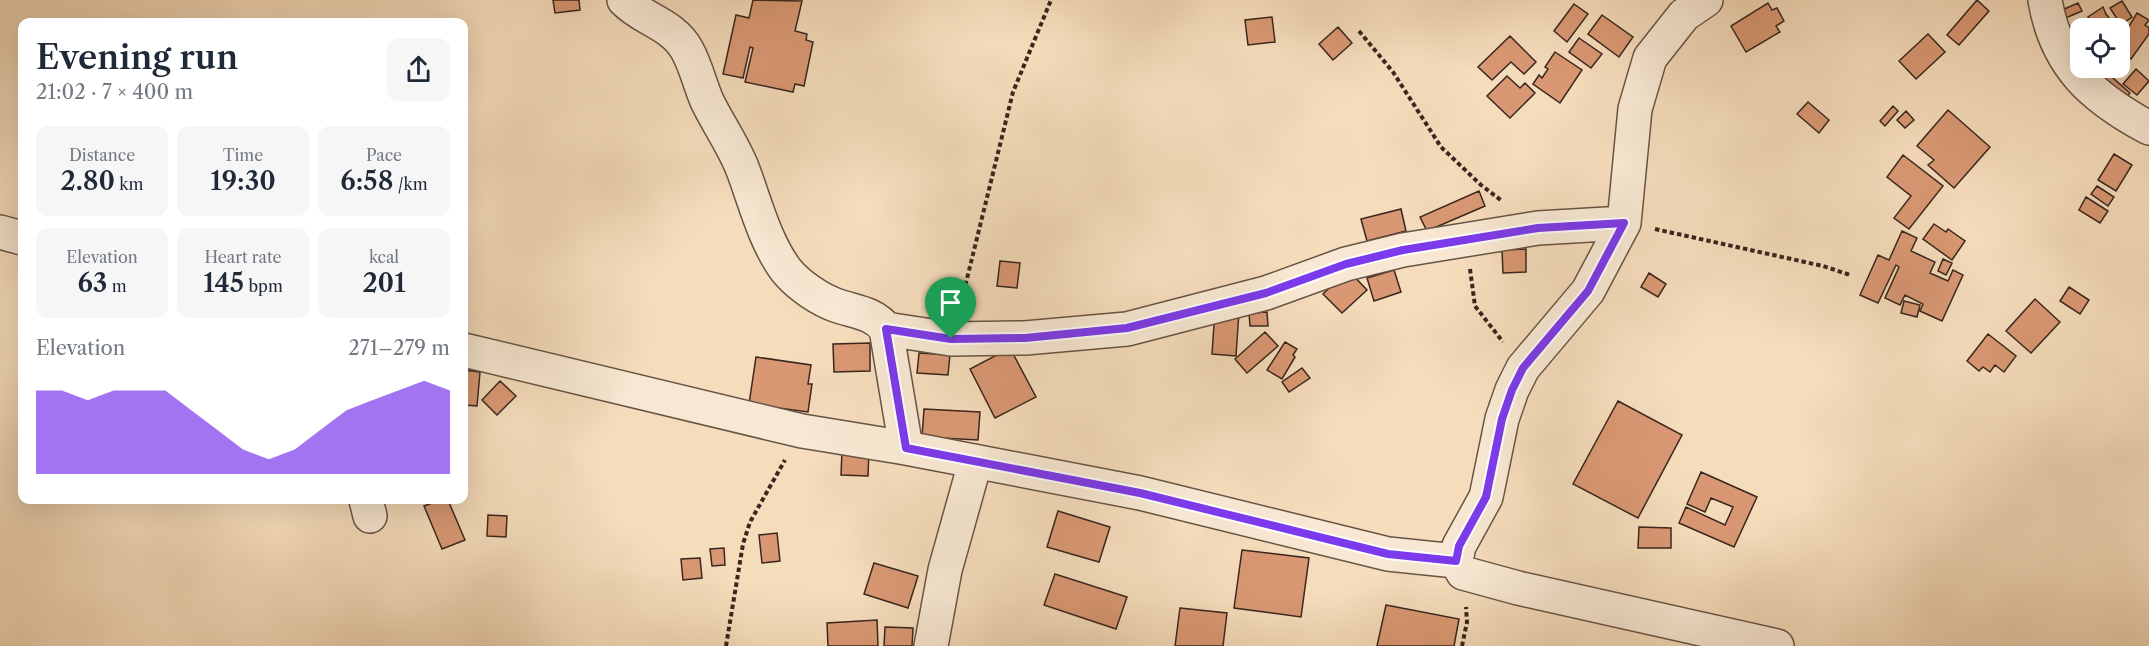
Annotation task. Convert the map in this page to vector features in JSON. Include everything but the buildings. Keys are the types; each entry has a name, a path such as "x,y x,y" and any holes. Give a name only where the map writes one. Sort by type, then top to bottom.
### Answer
{"street":[{"path":"624,0 631,8 667,28 687,50 707,101 742,168 757,215 786,270 806,289 822,299 836,306 876,318 886,329 906,448"},
{"path":"1460,567 1459,546 1486,497 1502,419 1512,390 1523,368 1588,291 1624,223 1635,109 1650,58 1684,15 1706,0"},
{"path":"2045,0 2056,39 2066,60 2078,77 2113,108 2149,128"},
{"path":"886,329 951,339 1025,338 1127,328 1266,293 1346,264 1403,250 1538,228 1624,223"},
{"path":"0,232 18,237"},
{"path":"468,351 802,431 906,448 1140,493 1388,554 1460,567 1518,588 1778,646"},
{"path":"931,646 945,570 975,463"}],"path":[{"path":"951,339 1013,92 1051,0"},
{"path":"1359,31 1393,72 1441,147 1481,185 1538,228"},
{"path":"1624,223 1808,262 1850,275"},
{"path":"1468,238 1473,301 1523,368"},
{"path":"726,646 743,544 750,522 802,431"},
{"path":"1460,567 1467,622 1462,646"}],"route":[{"path":"1624,223 1588,291 1523,368 1512,390 1502,419 1486,497 1459,546 1456,561 1388,554 1140,493 906,448 886,329 951,339 1025,338 1127,328 1266,293 1346,264 1403,250 1538,228 1624,223"}]}
